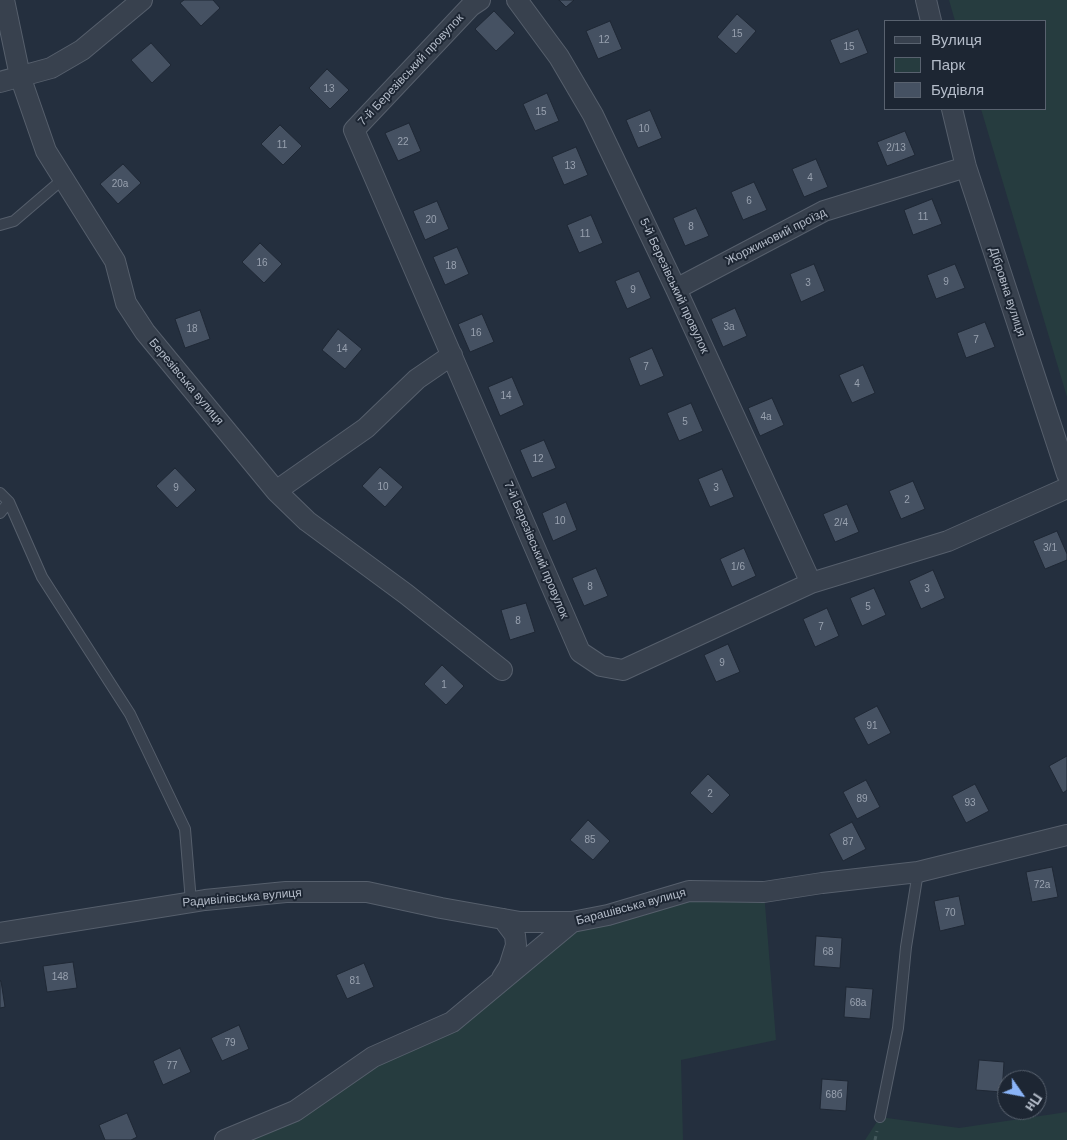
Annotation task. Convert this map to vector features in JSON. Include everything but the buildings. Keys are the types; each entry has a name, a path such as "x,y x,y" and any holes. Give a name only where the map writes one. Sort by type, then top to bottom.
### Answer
{"street":[{"name":"Березівська вулиця","path":"4,0 20,76 46,151 116,261 126,303 145,332 276,491 307,520 406,594 502,670"},
{"path":"0,82 51,68 82,50 142,0"},
{"name":"7-й Березівський провулок","path":"480,0 470,6 354,130 580,652 601,666 623,670 811,583 948,541 1067,488"},
{"name":"5-й Березівський провулок","path":"517,0 559,57 593,115 676,289 811,583"},
{"path":"926,0 931,20"},
{"name":"Дібровна вулиця","path":"952,110 966,167 1067,474"},
{"name":"Жоржиновий проїзд","path":"676,289 824,212 966,167"},
{"path":"276,491 366,428 417,379 452,355"},
{"name":"Барашівська вулиця","path":"225,1140 295,1111 373,1057 452,1022 572,922 608,915 689,891 764,892 918,872 1067,835"},
{"name":"Радивілівська вулиця","path":"0,932 191,902 286,892 368,892 520,922 572,922"},
{"path":"499,983 509,967 516,945 514,934 503,919"}],"lane":[{"path":"0,225 14,221 63,179"},
{"path":"0,493 8,502 42,577 130,714 185,829 191,902"},
{"path":"0,513 8,502"},
{"path":"880,1117 898,1028 906,947 918,872"}],"green space":[{"path":"949,0 1067,0 1067,397 981,110 1047,110 1047,20 955,20"},
{"path":"689,891 764,892 776,1040 681,1060 683,1140 225,1140 452,1022 572,922"},
{"path":"1067,1112 1067,1140 865,1140 880,1117 959,1128 1013,1120 1047,1120 1047,1115"}]}
